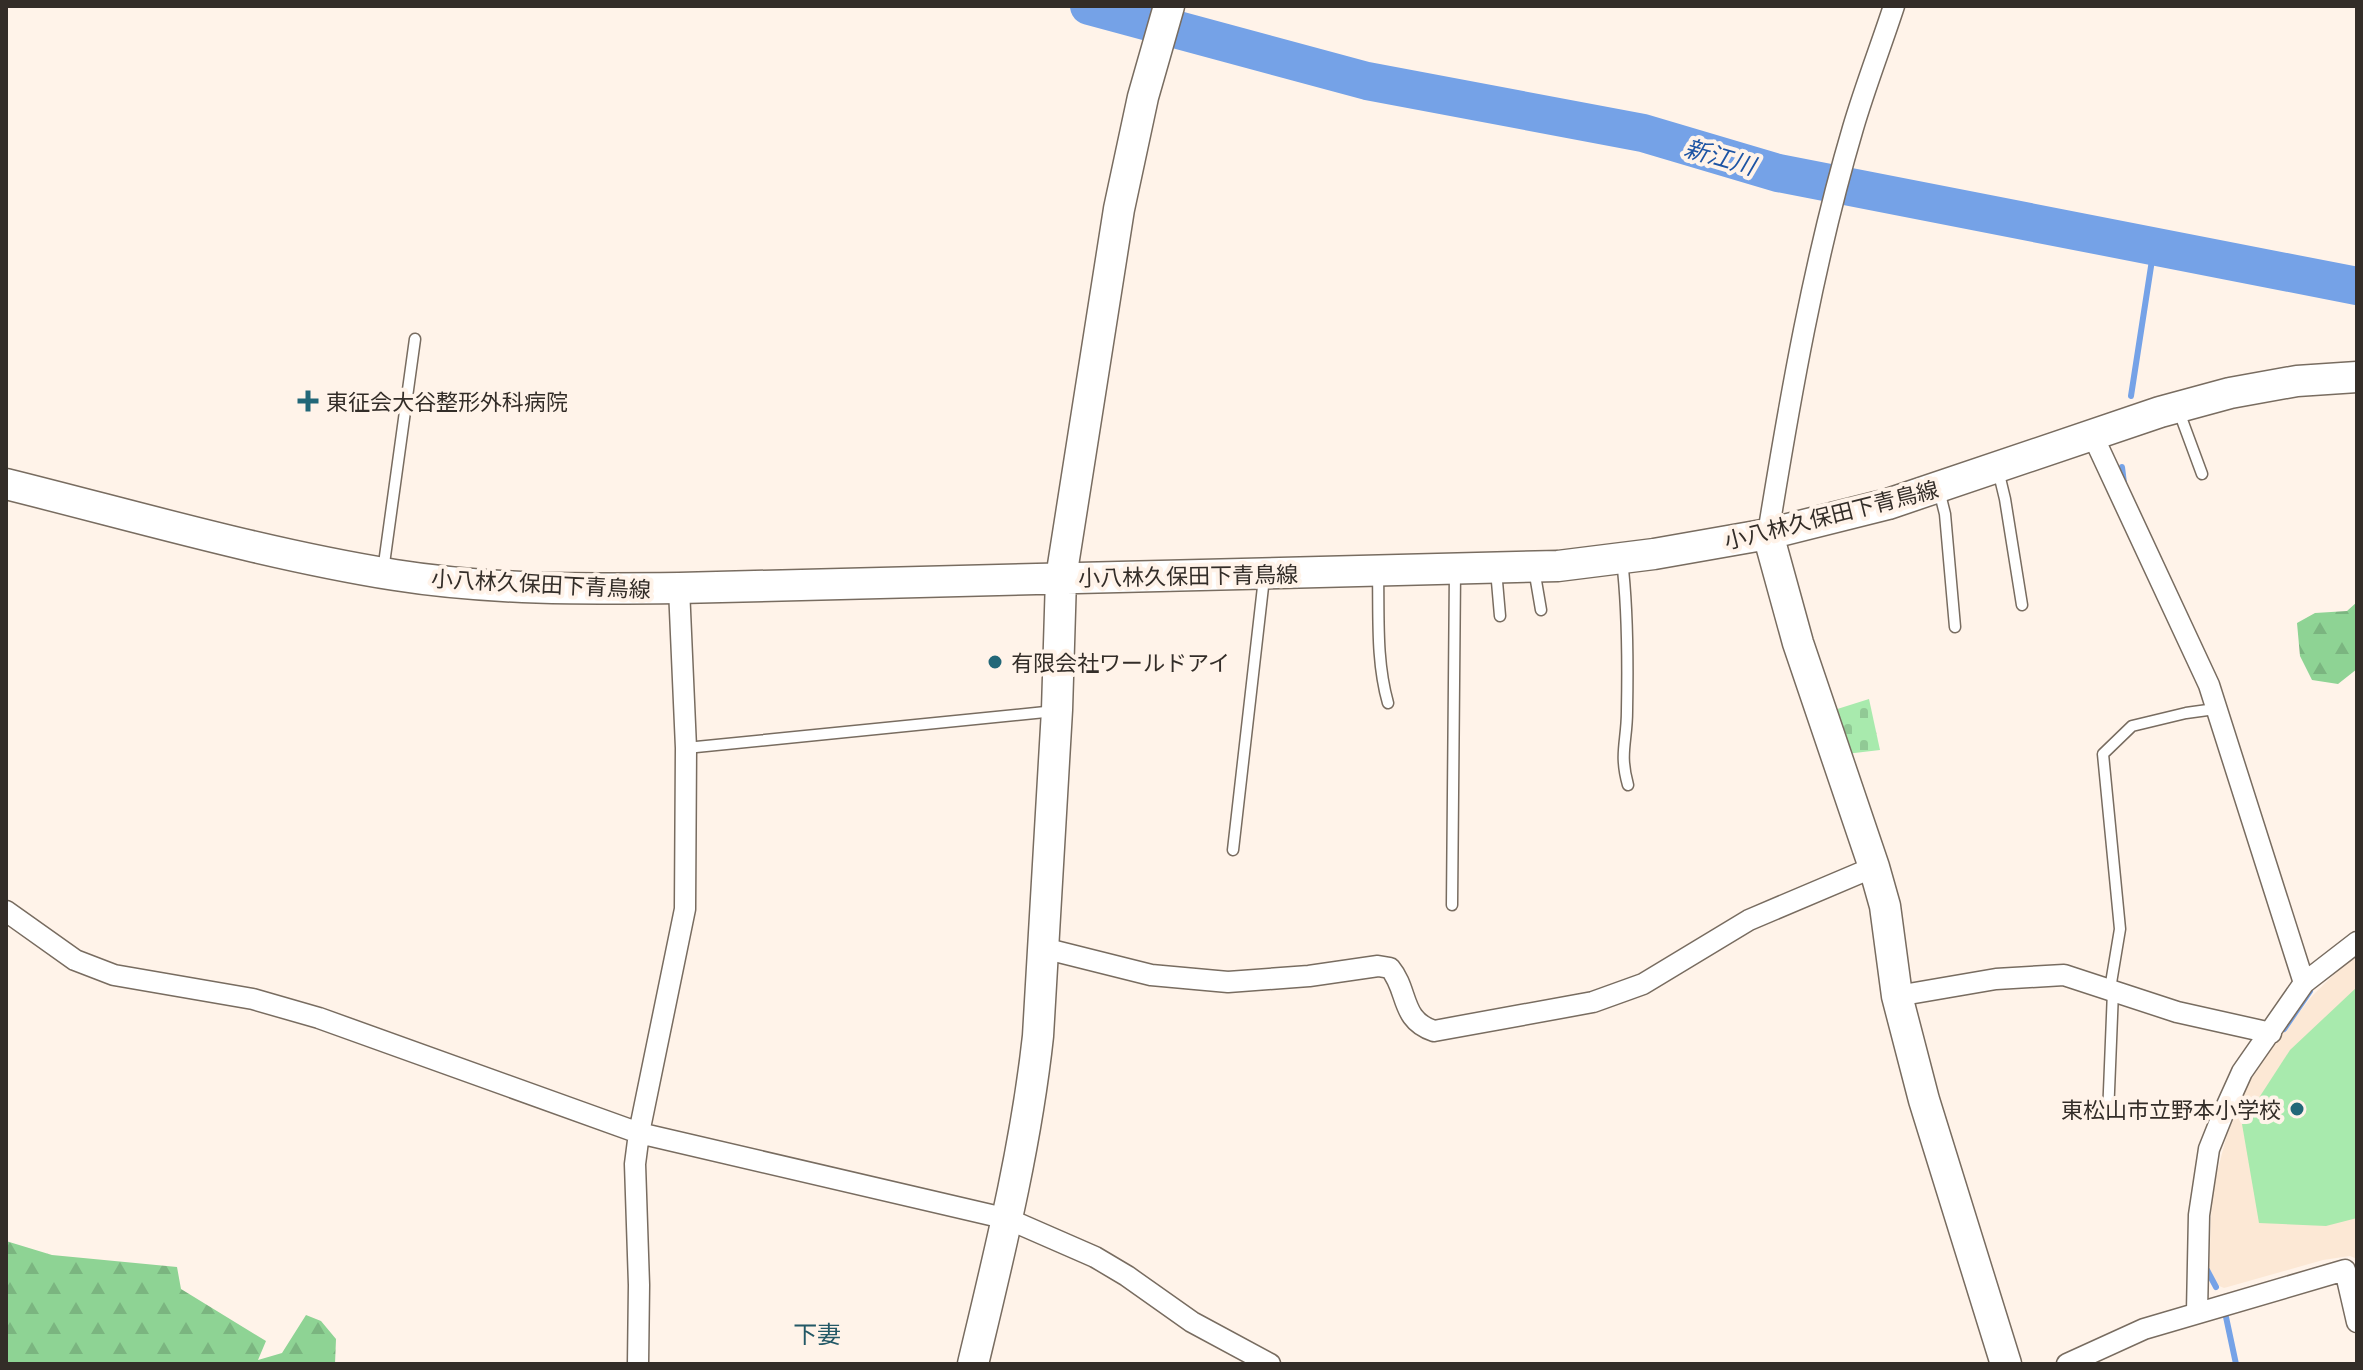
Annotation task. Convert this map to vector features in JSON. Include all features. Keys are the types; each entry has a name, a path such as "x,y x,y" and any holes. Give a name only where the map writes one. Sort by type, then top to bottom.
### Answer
{"main road":[{"path":"973,1364 1008,1219 1033,1088 1057,710 1061,578 1119,209 1146,86 1168,10"},
{"name":"小八林久保田下青鳥線","path":"6,484 317,561 383,573 514,586 679,588 1533,567 1621,558 1768,534 1888,504 2177,407 2230,393 2297,381 2357,377"},
{"path":"1768,534 1798,643 1874,867 1885,906 1897,996 1924,1100 2006,1364"}],"street":[{"path":"1768,534 1787,418 1824,238 1853,127 1894,6"},
{"path":"2093,436 2209,685 2304,983"},
{"path":"638,1364 635,1164 685,909 686,748 679,588"},
{"path":"1043,948 1151,975 1228,982 1309,976 1378,966 1390,968 1400,979 1407,1008 1419,1026 1434,1031 1593,1002 1643,984 1749,920 1874,867"},
{"path":"6,911 75,960 114,975 253,999 306,1014 639,1133 1008,1219 1094,1257 1127,1276 1192,1322 1270,1364"},
{"path":"2197,1312 2199,1215 2209,1149 2242,1072 2304,983 2357,942"},
{"path":"1897,996 1996,979 2064,975 2177,1012 2271,1033"},
{"path":"2067,1364 2144,1329 2345,1270 2357,1322"}],"lane":[{"path":"383,573 415,339"},
{"path":"2177,407 2202,474"},
{"path":"1997,468 2022,605"},
{"path":"1939,488 1945,514 1955,627"},
{"path":"1621,558 1628,658 1627,726 1622,754 1628,785"},
{"path":"1533,567 1541,610"},
{"path":"1496,568 1500,616"},
{"path":"1452,905 1455,569"},
{"path":"1378,571 1383,685 1388,703"},
{"path":"1233,850 1265,574"},
{"path":"2108,1116 2112,990 2120,929 2103,754 2132,726 2215,709"},
{"path":"686,748 1057,710"}],"shaded area":[{"name":"東松山市立野本小学校","path":"2357,952 2357,1259 2350,1256 2323,1260 2224,1288 2217,1285 2209,1273 2212,1191 2228,1131 2246,1087 2275,1043 2313,995"}],"green space":[{"path":"2357,602 2357,669 2338,684 2312,680 2300,656 2297,623 2315,613 2347,611"},
{"path":"1869,699 1880,750 1846,754 1831,711"},
{"path":"2357,987 2357,1218 2326,1226 2259,1223 2242,1124 2290,1050"},
{"path":"6,1241 52,1255 177,1267 181,1289 266,1341 258,1360 282,1353 306,1315 321,1321 336,1339 335,1364 6,1364"}],"waterway":[{"name":"新江川","path":"1089,6 1367,81 1643,133 1778,173 2357,286"},
{"path":"2131,396 2154,247"},
{"path":"2122,467 2124,483"},
{"path":"2284,1029 2310,991"},
{"path":"2207,1270 2216,1287"},
{"path":"2226,1317 2236,1364"}],"place":[{"name":"東征会大谷整形外科病院","path":"308,401"},
{"name":"有限会社ワールドアイ","path":"995,662"},
{"name":"東松山市立野本小学校","path":"2297,1109"}],"district":[{"name":"下妻","path":"817,1333"}]}
